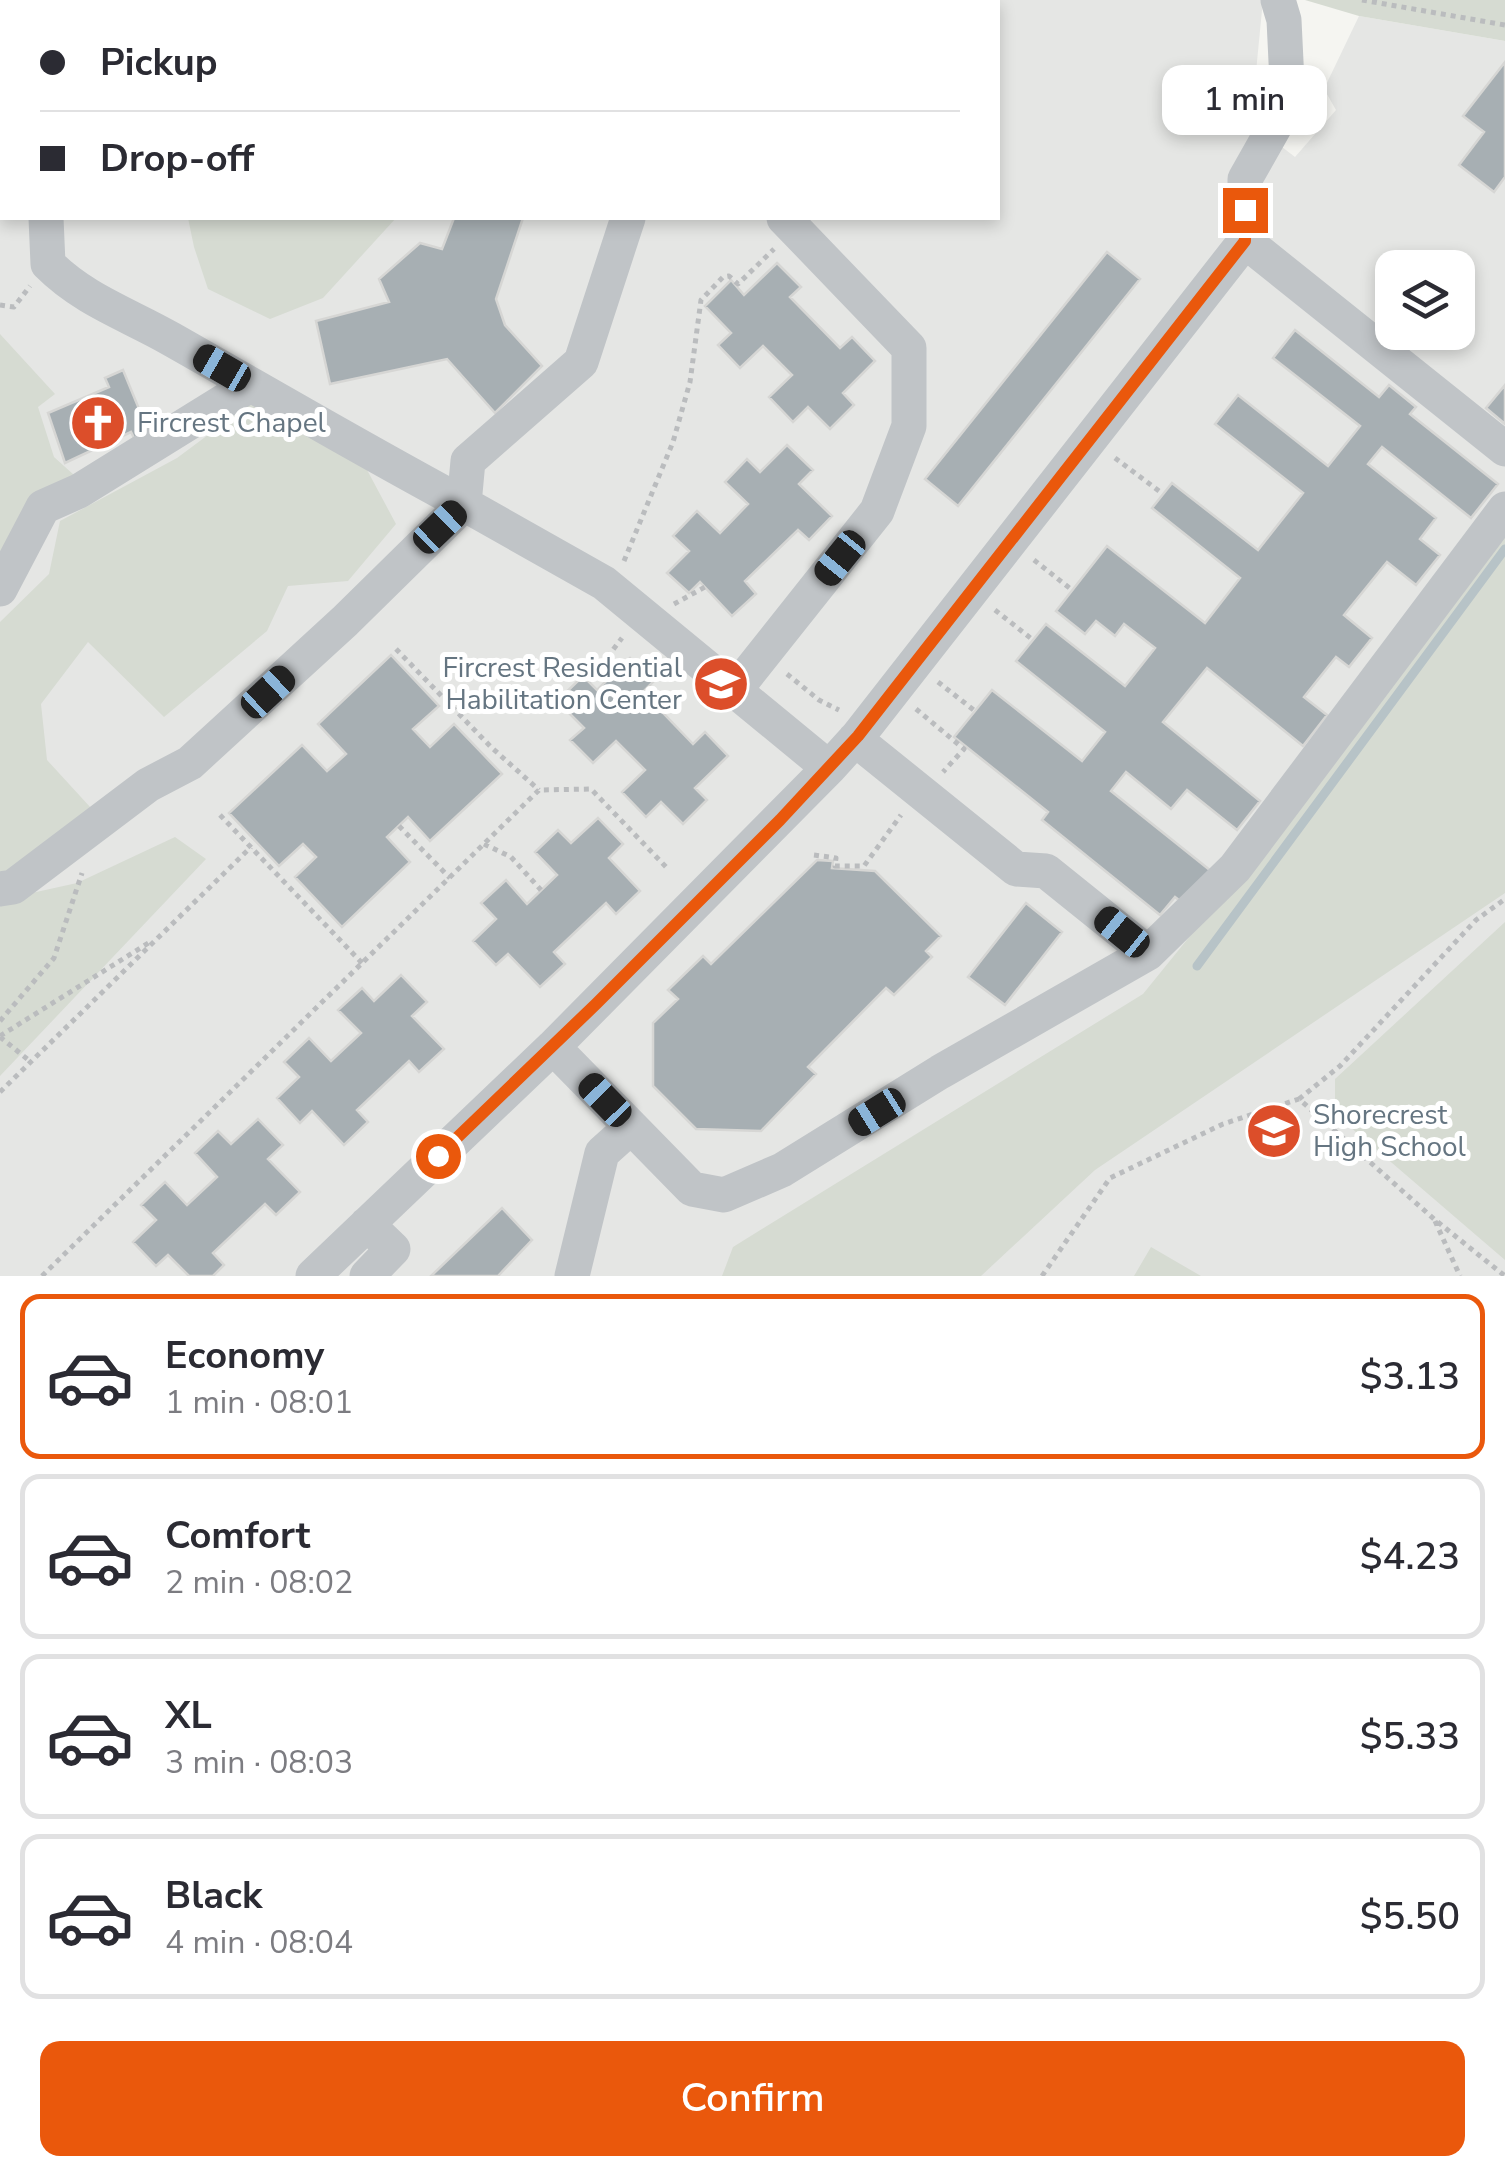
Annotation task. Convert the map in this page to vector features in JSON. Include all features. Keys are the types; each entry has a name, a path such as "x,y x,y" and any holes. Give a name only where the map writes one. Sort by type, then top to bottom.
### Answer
{"lane":[{"path":"313,1276 553,1048 829,768 853,726 1245,241 1245,179 1288,103 1284,20 1278,0"},
{"path":"46,220 48,264 71,287 167,336 604,583 829,768"},
{"path":"0,890 13,887 148,785 190,763 345,621 464,504 468,461 580,362 627,220"},
{"path":"735,690 878,510 908,426 909,348 788,225"},
{"path":"1245,241 1505,449"},
{"path":"0,588 43,508 79,491 250,385"},
{"path":"553,1048 692,1189 724,1195 782,1170 940,1072 1148,953 1235,868 1505,510"},
{"path":"853,726 1016,869 1046,871 1148,953"},
{"path":"572,1276 602,1152 631,1127"},
{"path":"367,1224 393,1249 367,1276"}],"path":[{"path":"1362,0 1505,25"},
{"path":"621,569 677,426 690,382 701,300 723,278 728,276 738,284 788,225"},
{"path":"1108,453 1163,494"},
{"path":"1028,556 1072,590"},
{"path":"667,607 705,587"},
{"path":"988,605 1033,640"},
{"path":"589,681 633,624"},
{"path":"396,648 491,747 539,790 591,789 668,869"},
{"path":"781,668 853,726"},
{"path":"932,677 975,711"},
{"path":"910,704 964,749 940,775"},
{"path":"42,1276 539,790"},
{"path":"814,855 836,858 836,866 864,866 906,808"},
{"path":"220,815 362,963"},
{"path":"399,826 450,878"},
{"path":"484,844 511,857 542,890"},
{"path":"0,1092 251,847"},
{"path":"0,1021 54,958 85,865"},
{"path":"1042,1276 1110,1178 1223,1124 1300,1099 1340,1066 1476,920 1505,900"},
{"path":"31,1062 0,1037 159,936"},
{"path":"1300,1099 1505,1276"},
{"path":"1434,1218 1460,1276"}],"shaded area":[{"name":"Fircrest Residential Habilitation Center","path":"1000,0 1263,0 1251,123 1295,157 1336,110 1324,89 1359,16 1505,41 1505,1276 0,1276 0,220 1000,220"},
{"path":"1305,0 1505,0 1505,41 1359,16"},
{"path":"188,220 394,220 323,298 270,319 208,289"},
{"path":"0,334 55,394 38,407 54,457 74,475 0,554"},
{"path":"251,403 366,468 396,524 348,581 288,586 267,631 164,717 88,642 41,704 47,760 91,808 8,872 0,873 0,622 49,574 60,521 177,458"},
{"path":"1505,497 1505,893 1095,1170 981,1276 722,1276 733,1247 1143,994 1323,772"},
{"path":"175,837 206,859 0,1076 0,900 77,883"},
{"path":"1505,922 1505,1260 1335,1114 1335,1079"},
{"path":"1151,1247 1201,1276 1134,1276"}],"building":[{"path":"1505,62 1505,177 1494,192 1459,165 1484,132 1463,116"},
{"path":"453,220 522,220 496,299 505,325 542,366 495,413 447,359 330,384 316,321 389,302 379,279 420,243 442,249"},
{"path":"1107,252 1140,279 958,506 925,479"},
{"path":"777,263 801,287 790,297 840,348 852,337 875,361 843,393 854,405 830,429 808,407 793,422 769,397 792,375 763,346 740,368 718,345 731,333 705,306 731,280 744,295"},
{"path":"1295,330 1379,397 1389,385 1416,407 1410,414 1498,484 1471,518 1382,447 1368,464 1436,518 1420,539 1440,555 1416,585 1387,562 1344,615 1372,638 1349,667 1336,657 1304,697 1327,715 1303,746 1207,668 1163,722 1260,801 1237,830 1187,790 1171,809 1126,772 1111,791 1211,871 1184,904 1175,897 1160,915 1042,820 1048,812 954,737 992,690 1082,761 1105,732 1016,661 1046,624 1125,686 1155,648 1124,624 1115,636 1096,621 1085,634 1056,611 1107,546 1205,623 1240,578 1152,508 1172,483 1258,550 1303,493 1215,424 1238,395 1328,466 1360,426 1273,358"},
{"name":"Fircrest Chapel","path":"123,370 151,438 137,444 131,432 65,463 48,413 109,387 105,378"},
{"path":"1505,385 1505,424 1486,408"},
{"path":"787,445 813,470 799,484 832,516 809,540 798,530 745,581 756,594 732,616 700,582 689,593 667,573 689,551 673,536 697,511 720,533 748,504 725,482 747,459 760,472"},
{"path":"391,655 439,706 413,729 430,747 454,724 502,774 430,841 408,817 387,837 410,862 342,927 295,877 316,857 303,844 279,866 229,813 302,745 327,771 346,754 318,724"},
{"path":"630,658 653,682 643,692 693,744 705,732 728,756 695,788 707,800 683,824 661,802 646,817 622,792 645,770 616,741 593,763 570,740 584,728 557,701 583,676 597,690"},
{"path":"598,818 623,844 609,858 640,891 616,914 606,903 554,952 565,964 540,987 508,954 496,965 473,941 496,919 481,903 506,880 527,904 557,875 535,852 558,830 571,843"},
{"path":"817,860 833,861 832,868 875,871 941,936 926,951 932,957 894,995 886,988 808,1067 816,1074 761,1131 696,1129 653,1086 653,1023 678,999 668,990 703,956 711,964"},
{"path":"1026,903 1062,932 1005,1005 968,977"},
{"path":"401,975 427,1002 412,1016 444,1049 419,1072 409,1061 357,1110 368,1122 344,1145 312,1111 300,1123 277,1098 299,1077 284,1062 309,1038 331,1061 361,1033 338,1010 362,988 374,1001"},
{"path":"258,1119 283,1145 268,1159 300,1192 276,1215 265,1204 213,1253 224,1265 213,1276 189,1276 168,1255 156,1266 133,1242 156,1220 141,1205 165,1182 187,1205 217,1177 195,1153 218,1131 231,1144"},
{"path":"502,1208 532,1240 498,1276 431,1276"}],"waterway":[{"path":"1197,966 1505,549"}],"place":[{"name":"Fircrest Chapel","path":"98,423"},
{"name":"Fircrest Residential Habilitation Center","path":"721,684"},
{"name":"Shorecrest High School","path":"1274,1131"}],"route":[{"path":"438,1156 553,1048 858,736 1245,241 1245,210"}]}
